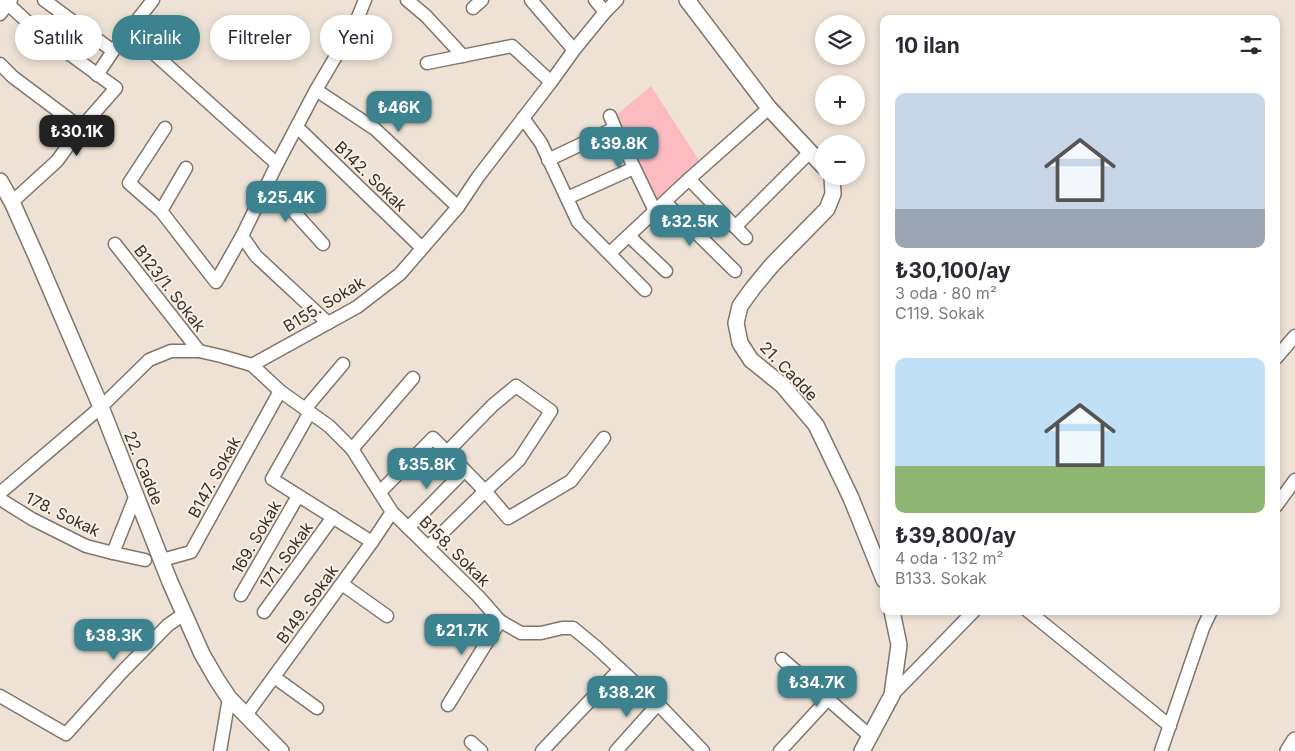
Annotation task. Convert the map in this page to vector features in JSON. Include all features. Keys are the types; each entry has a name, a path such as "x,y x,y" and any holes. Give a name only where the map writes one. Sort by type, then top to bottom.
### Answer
{"main road":[{"path":"688,0 768,108 815,157"},
{"name":"22. Cadde","path":"0,181 12,202 101,407 184,614 202,654 229,698 281,751"},
{"name":"21. Cadde","path":"832,185 833,194 827,209 772,265 753,288 740,306 736,323 740,343 751,360 782,385 816,425 851,498 880,570"},
{"path":"862,751 892,695 899,645 893,615"},
{"path":"1288,751 1295,740"}],"street":[{"path":"44,0 112,50"},
{"path":"141,15 153,0"},
{"path":"165,128 129,183 161,211 216,282 242,236 316,90 356,22 365,0"},
{"path":"407,0 426,16 463,56"},
{"path":"532,0 574,50"},
{"path":"595,0 605,12"},
{"name":"B155. Sokak","path":"252,365 357,307 400,274 458,207 478,177 552,82 574,50 617,0"},
{"path":"6,4 34,28 116,88 81,128 57,161 12,202"},
{"path":"427,63 512,46 552,82"},
{"path":"97,75 112,52"},
{"path":"161,60 277,164"},
{"path":"0,64 13,77 81,128"},
{"path":"316,90 375,129 458,207"},
{"path":"610,253 689,178 768,108"},
{"path":"523,118 541,143 578,222 645,290"},
{"path":"548,160 612,122 655,211"},
{"name":"B142. Sokak","path":"297,127 422,248"},
{"path":"735,227 810,152"},
{"path":"161,211 186,168"},
{"path":"566,198 634,168"},
{"path":"689,178 746,238"},
{"path":"268,183 323,244"},
{"path":"665,202 735,271"},
{"path":"242,236 256,256 328,324"},
{"path":"629,236 666,271"},
{"name":"B123/1. Sokak","path":"115,244 199,351"},
{"path":"1280,353 1295,336"},
{"path":"0,493 101,407 149,360 172,351 199,351 252,365"},
{"path":"307,410 343,364"},
{"name":"B158. Sokak","path":"252,365 280,391 329,426 352,449 392,512 478,596 500,621 521,633 573,628 658,704 703,751"},
{"path":"352,449 413,378"},
{"path":"428,547 519,460 552,411 516,386 493,405 446,453"},
{"name":"B147. Sokak","path":"162,560 192,552 280,391"},
{"name":"169. Sokak","path":"307,410 272,479 372,542"},
{"path":"380,492 433,438 485,491 508,518 570,480 604,438"},
{"path":"408,528 464,471"},
{"path":"1280,501 1295,480"},
{"name":"178. Sokak","path":"113,553 136,494"},
{"name":"169. Sokak","path":"241,595 298,496"},
{"name":"178. Sokak","path":"0,499 32,519 86,546 145,560"},
{"name":"B149. Sokak","path":"246,715 392,512"},
{"name":"171. Sokak","path":"264,612 333,517"},
{"path":"342,584 387,616"},
{"path":"0,696 66,734 121,673 168,625 184,614"},
{"path":"892,695 970,615"},
{"path":"1033,615 1170,726"},
{"path":"1161,751 1209,615"},
{"path":"448,705 500,621"},
{"path":"782,659 870,736"},
{"path":"542,751 620,669"},
{"path":"274,677 317,708"},
{"path":"220,751 229,698"},
{"path":"780,751 828,699"},
{"path":"616,751 658,704"}],"shaded area":[{"path":"651,86 700,162 655,202 615,116"}]}
